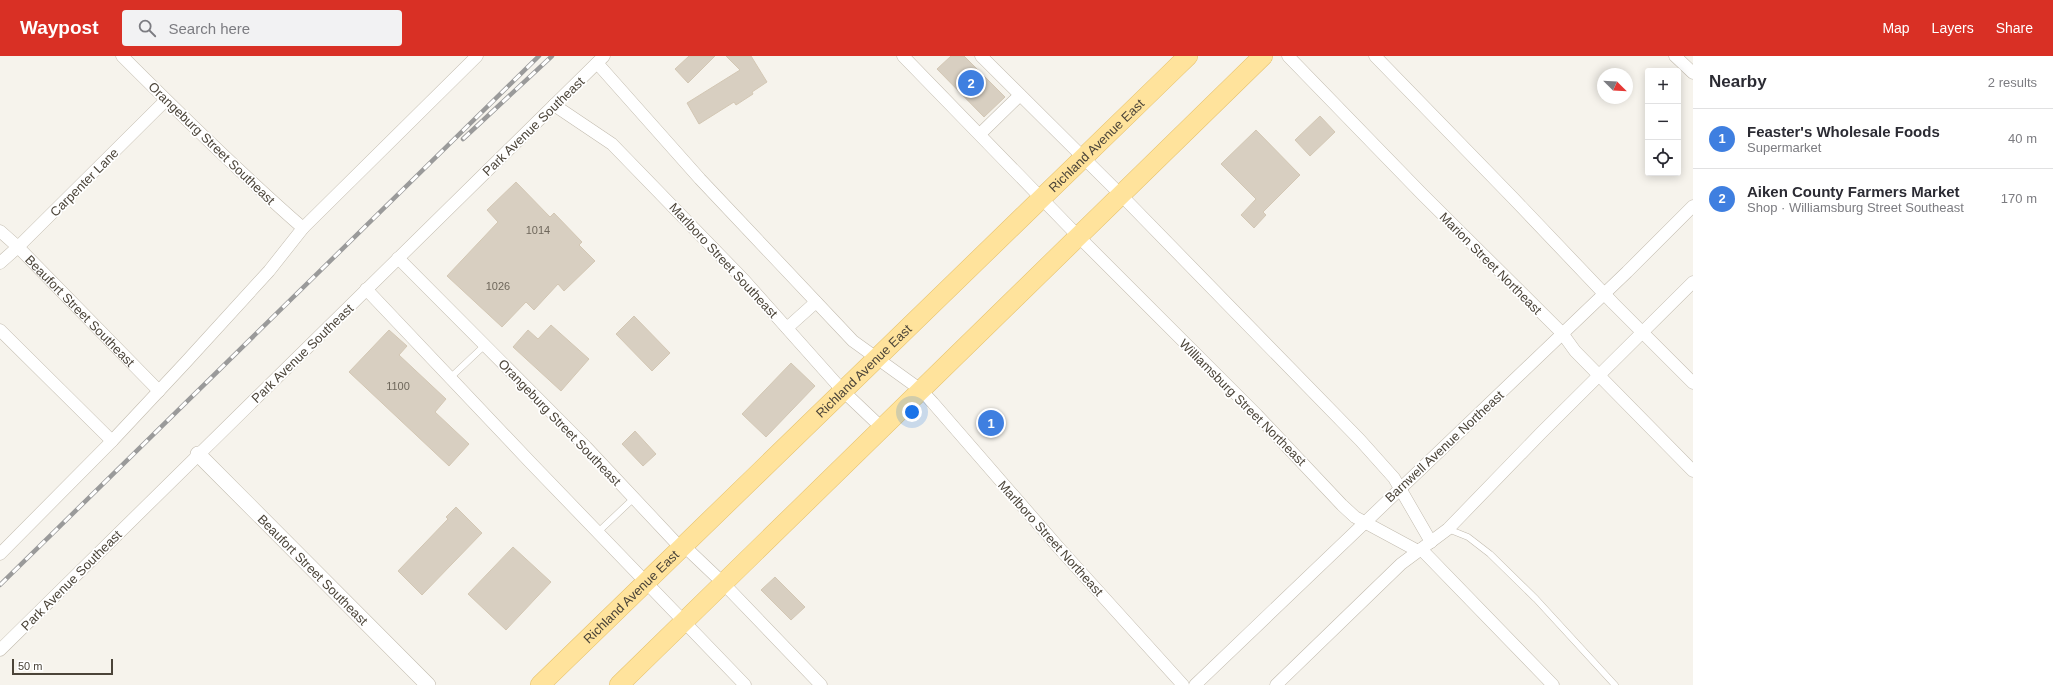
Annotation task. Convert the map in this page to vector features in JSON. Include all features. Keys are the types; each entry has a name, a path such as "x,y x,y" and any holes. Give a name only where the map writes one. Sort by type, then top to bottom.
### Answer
{"main road":[{"name":"Richland Avenue East","path":"540,685 682,545 1042,199 1188,56"},
{"path":"619,685 1263,56"}],"street":[{"name":"Orangeburg Street Southeast","path":"122,56 255,187 303,228"},
{"path":"0,554 112,441 159,391 269,271 303,228 477,56"},
{"name":"Williamsburg Street Northeast","path":"903,56 1078,236 1257,415 1342,505 1355,517 1364,522 1425,545"},
{"path":"981,56 1121,195 1355,435 1394,478 1425,545 1447,576 1553,685"},
{"name":"Marion Street Northeast","path":"1288,56 1422,194 1562,333 1575,351 1693,471"},
{"path":"1374,56 1641,332 1693,383"},
{"path":"1675,56 1693,74"},
{"path":"601,60 700,179 853,341 920,390"},
{"name":"Park Avenue Southeast","path":"0,650 366,289 601,60"},
{"path":"980,134 1020,95"},
{"name":"Carpenter Lane","path":"0,262 18,247 166,100"},
{"name":"Marlboro Street Southeast","path":"554,105 612,144 744,280 842,390 882,428"},
{"name":"Barnwell Avenue Northeast","path":"1195,685 1693,206"},
{"name":"Beaufort Street Southeast","path":"0,231 18,247 159,391"},
{"name":"Orangeburg Street Southeast","path":"398,258 634,498 677,544 682,545 723,583 820,685"},
{"path":"1276,685 1401,564 1448,529 1641,332 1693,282"},
{"path":"366,289 597,533 745,685"},
{"path":"787,328 816,302"},
{"path":"0,330 112,441"},
{"name":"Marlboro Street Northeast","path":"920,390 1183,685"},
{"name":"Beaufort Street Southeast","path":"198,454 428,685"}],"lane":[{"path":"450,378 485,346"},
{"path":"597,533 634,498"},
{"path":"1448,529 1468,537 1490,554 1536,599 1615,685"}],"building":[{"path":"689,56 715,56 688,83 675,69"},
{"path":"726,56 751,56 767,82 752,92 753,94 736,105 734,102 699,124 687,103 740,70"},
{"path":"951,56 964,56 1005,97 984,117 937,69"},
{"path":"1320,116 1335,132 1310,156 1295,140"},
{"path":"1256,130 1300,175 1263,212 1266,215 1254,228 1241,215 1256,199 1221,164"},
{"path":"516,182 550,217 554,213 582,242 579,245 595,261 564,291 558,284 534,310 526,302 502,327 447,276 498,222 487,210"},
{"path":"634,316 670,353 652,371 616,334"},
{"path":"551,325 589,359 561,391 513,347 528,330 538,339"},
{"path":"389,330 407,346 399,355 446,399 435,412 469,444 449,466 349,372"},
{"path":"791,363 815,386 766,437 742,414"},
{"path":"635,431 656,454 643,466 622,444"},
{"path":"456,507 482,533 422,595 398,571 448,519 446,517"},
{"path":"513,547 551,582 506,630 468,594"},
{"path":"775,577 805,607 791,620 761,590"}],"railway":[{"path":"0,585 539,56"},
{"path":"463,139 552,56"}],"place":[{"name":"Aiken County Farmers Market","path":"971,83"},
{"name":"Feaster's Wholesale Foods","path":"991,423"}]}
